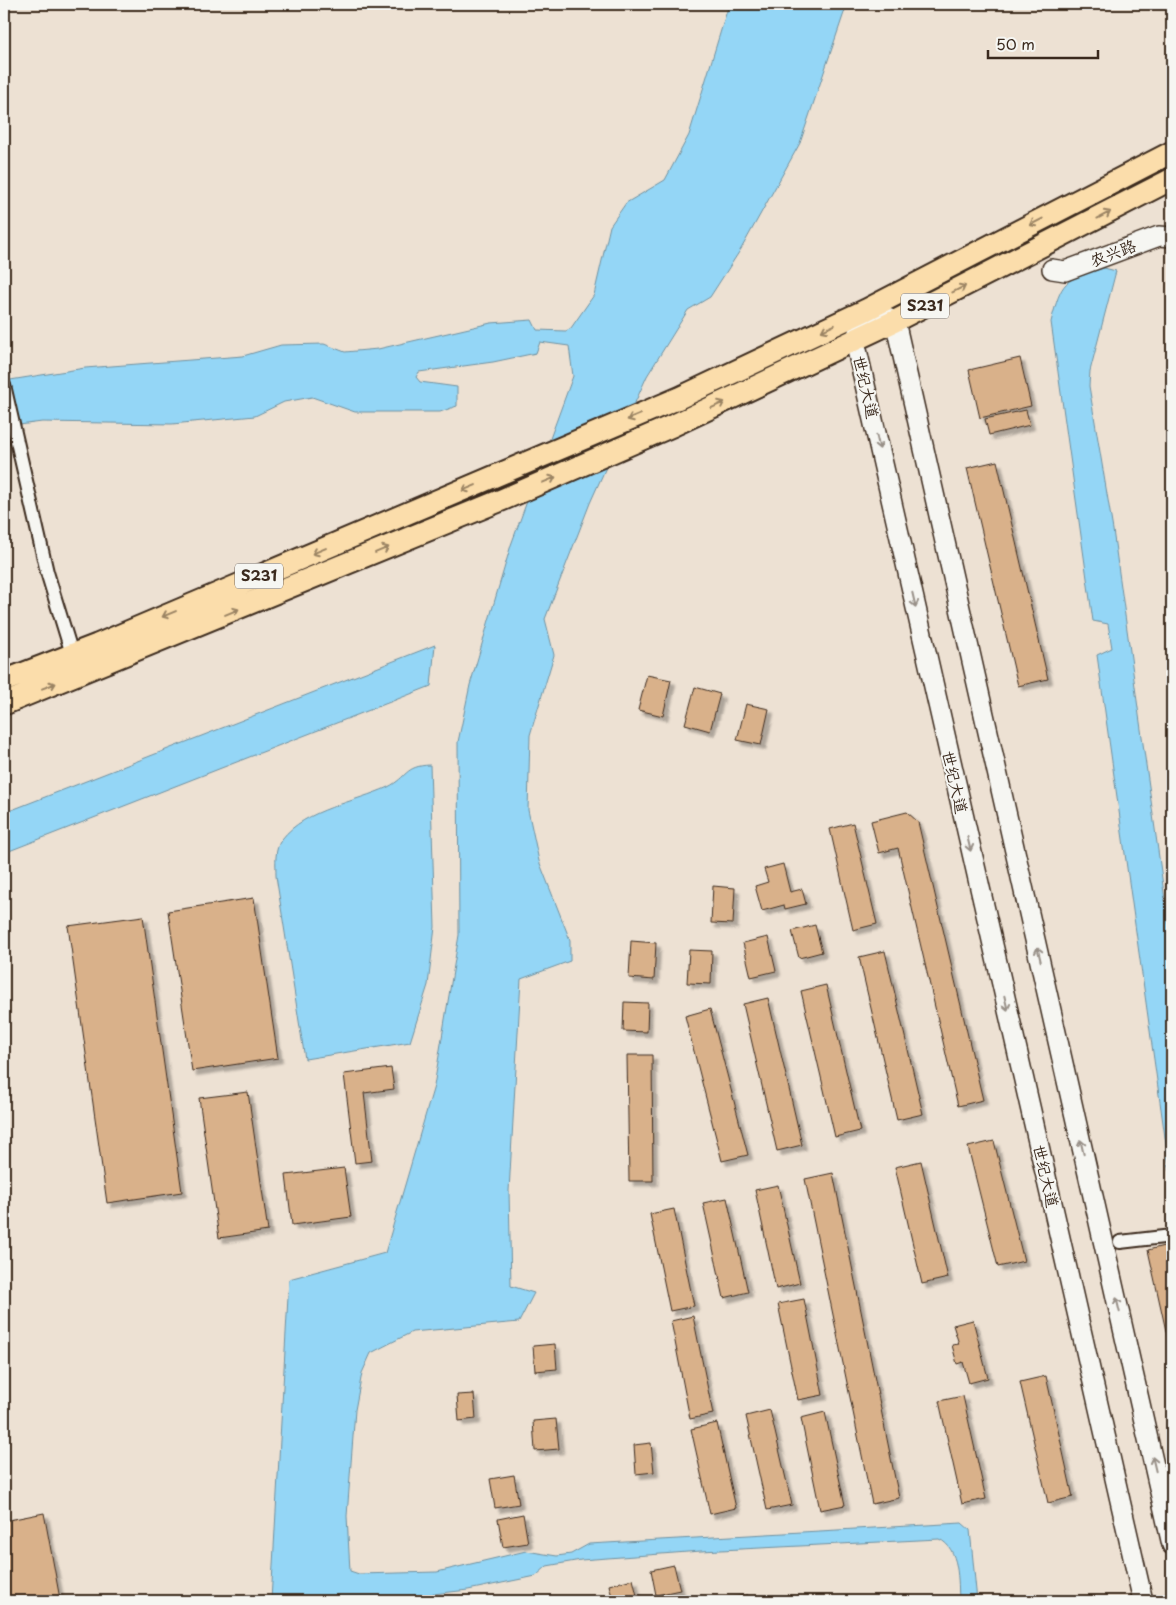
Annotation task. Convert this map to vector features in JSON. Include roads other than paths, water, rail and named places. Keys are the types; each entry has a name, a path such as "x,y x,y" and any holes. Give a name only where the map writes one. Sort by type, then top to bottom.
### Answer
{"main road":[{"name":"S231","path":"4,681 514,469 679,398 866,310 1172,152"},
{"name":"S231","path":"4,704 106,664 504,499 674,425 855,341 1172,179"},
{"name":"农兴路","path":"1052,269 1065,271 1159,236 1172,237"},
{"path":"866,310 895,321 1172,1545"},
{"name":"世纪大道","path":"866,310 855,341 1143,1601"}],"street":[{"path":"4,385 47,572 72,654"},
{"path":"1120,1242 1172,1236"}],"water":[{"path":"729,4 847,4 800,143 741,249 710,297 688,310 647,376 590,503 545,619 554,655 530,735 528,810 539,861 570,940 570,961 521,979 509,1191 511,1286 534,1293 519,1322 412,1332 371,1353 362,1373 355,1410 347,1516 350,1571 359,1574 437,1572 526,1551 557,1556 571,1554 589,1544 962,1523 970,1530 977,1601 959,1601 958,1575 954,1558 946,1543 939,1539 701,1551 581,1560 547,1566 536,1576 468,1590 372,1601 271,1601 289,1279 385,1253 434,1086 459,935 458,742 470,685 511,545 573,376 569,346 540,342 536,353 493,362 419,372 416,377 420,382 457,387 457,406 440,412 355,412 312,397 284,402 255,416 172,424 42,422 4,427 4,381 85,368 243,356 281,345 324,344 345,352 378,349 491,323 532,320 537,330 566,331 571,328 594,295 610,226 626,203 665,180 689,135"},
{"path":"1104,268 1116,271 1090,371 1089,386 1113,530 1172,950 1172,1187 1097,655 1112,648 1108,624 1093,621 1051,322 1058,298 1066,284 1072,279"},
{"path":"435,645 431,686 4,853 4,813"},
{"path":"430,765 435,927 428,985 410,1042 305,1059 276,876 276,857 279,843 292,829 317,813 388,787 415,767"}]}
